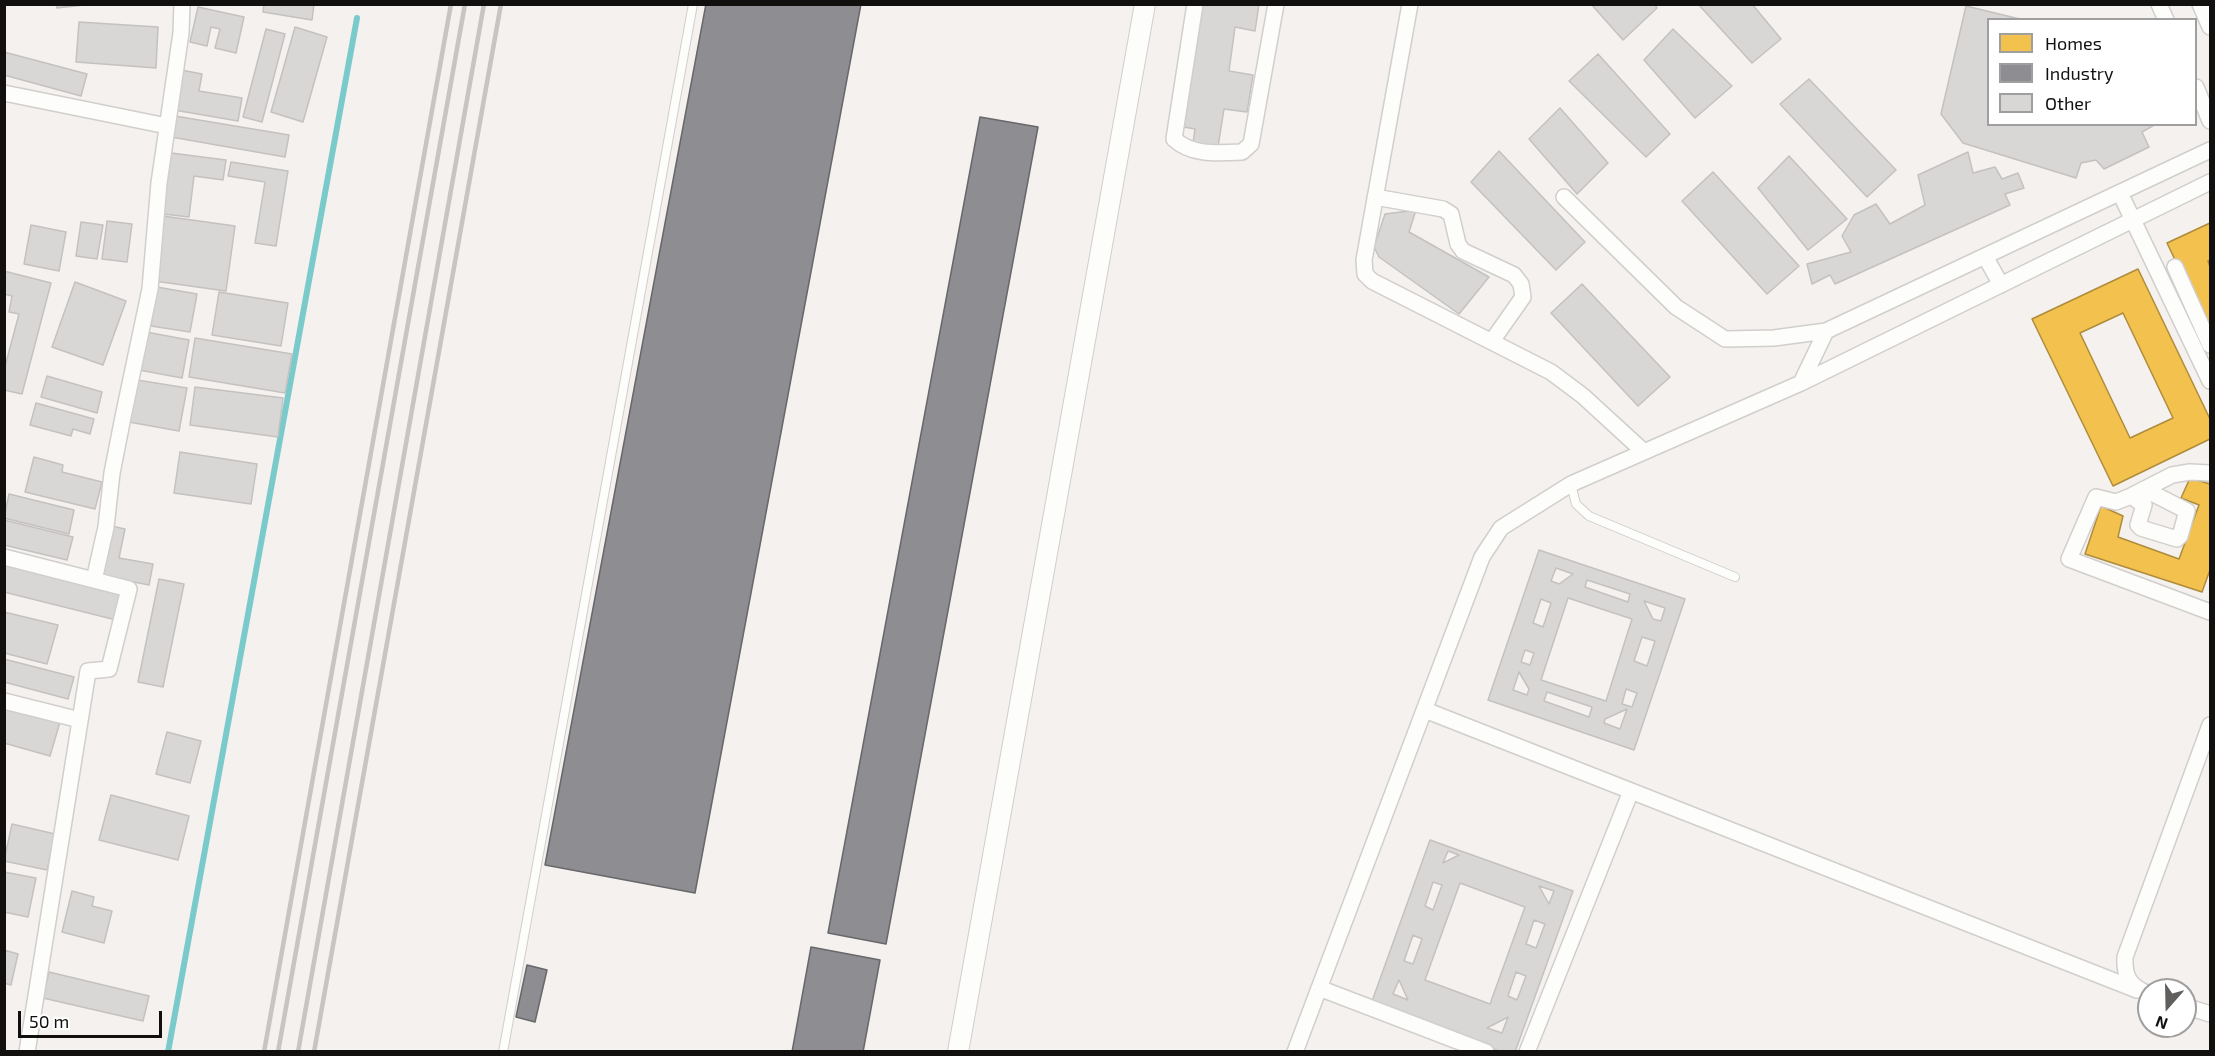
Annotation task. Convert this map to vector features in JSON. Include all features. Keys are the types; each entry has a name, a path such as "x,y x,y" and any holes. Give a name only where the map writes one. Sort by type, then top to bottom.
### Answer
{"street":[{"path":"94,580 106,527 123,417 150,289 159,183 181,33 183,4"},
{"path":"958,1052 1145,4"},
{"path":"1195,4 1174,139 1181,146 1210,153 1242,152 1251,144 1276,4"},
{"path":"1410,4 1364,260 1365,274 1372,281 1551,372 1583,396 1643,451"},
{"path":"2159,4 2165,18"},
{"path":"2200,4 2211,27"},
{"path":"2197,89 2211,121"},
{"path":"4,93 167,126"},
{"path":"1564,197 1676,307 1705,328 1725,339 1774,338 1826,330 2211,150"},
{"path":"1295,1052 1482,557 1501,528 1571,484 1801,383 2211,182"},
{"path":"2120,193 2207,364 2211,381"},
{"path":"1375,197 1443,209 1451,214 1458,244 1463,251 1514,275 1521,284 1523,297 1491,341"},
{"path":"1985,256 2001,285"},
{"path":"2175,267 2211,345"},
{"path":"1801,383 1826,330"},
{"path":"2211,473 2181,472 2116,501 2096,498 2069,560 2211,612"},
{"path":"4,557 129,589 109,669 88,671 27,1052"},
{"path":"4,701 80,720"},
{"path":"1425,710 2137,990"},
{"path":"2137,986 2125,973 2125,957 2129,942 2206,749 2211,725"},
{"path":"1527,1052 1631,791"},
{"path":"1319,988 1486,1052"}],"lane":[{"path":"503,1052 693,4"},
{"path":"1571,484 1576,504 1589,516 1735,577"}],"building: Homes":[{"path":"2210,223 2210,260 2208,261 2210,267 2210,333 2167,243"},
{"path":"2138,269 2210,419 2210,439 2113,486 2032,319","holes":["2123,313 2173,418 2130,438 2080,333"]},
{"path":"2190,478 2210,484 2210,570 2202,592 2085,554 2101,506 2123,516 2118,537 2179,559 2199,505 2181,498"}],"building: Industry":[{"path":"706,4 861,4 695,893 545,865"},
{"path":"980,117 1038,127 886,944 828,933"},
{"path":"811,947 880,960 863,1052 792,1052"},
{"path":"527,965 547,970 535,1022 516,1017"}],"building: Other":[{"path":"56,4 93,4 57,8"},
{"path":"264,4 314,4 312,20 263,12"},
{"path":"1203,4 1259,4 1255,31 1235,27 1229,71 1253,75 1247,112 1224,109 1218,147 1193,143 1195,129 1184,127"},
{"path":"1591,4 1654,4 1657,8 1623,40"},
{"path":"1698,4 1752,4 1781,39 1752,63"},
{"path":"1966,6 2016,18 1987,18 1987,126 2152,126 2142,132 2149,147 2104,169 2096,160 2081,163 2076,178 1963,143 1941,114"},
{"path":"198,7 244,17 236,53 215,48 220,29 211,27 207,46 190,42"},
{"path":"79,22 158,27 156,68 76,62"},
{"path":"295,27 327,37 303,122 271,112"},
{"path":"266,29 285,34 262,122 243,117"},
{"path":"1673,29 1732,86 1695,118 1644,60"},
{"path":"4,52 87,74 81,96 4,75"},
{"path":"1598,54 1670,134 1646,157 1569,81"},
{"path":"181,70 202,74 199,91 242,98 238,121 174,110"},
{"path":"1809,79 1896,170 1867,197 1780,104"},
{"path":"1560,108 1608,163 1577,194 1529,139"},
{"path":"175,116 289,135 285,157 171,137"},
{"path":"1499,151 1585,242 1556,270 1471,182"},
{"path":"1968,152 1973,173 1995,167 2002,179 2018,173 2024,188 2005,194 2010,205 1835,284 1830,275 1812,284 1807,264 1851,252 1842,236 1854,215 1876,204 1890,224 1925,205 1918,175"},
{"path":"171,153 226,160 223,180 194,176 189,217 163,214"},
{"path":"1789,156 1847,219 1808,250 1758,188"},
{"path":"231,162 288,171 276,246 255,243 265,182 228,176"},
{"path":"1713,172 1799,266 1767,294 1682,201"},
{"path":"1416,210 1409,232 1489,277 1459,314 1379,257 1374,247 1385,214"},
{"path":"163,216 235,226 226,291 154,281"},
{"path":"107,221 132,224 127,262 102,259"},
{"path":"81,222 103,225 97,259 76,256"},
{"path":"31,225 66,232 59,271 24,264"},
{"path":"4,271 51,283 22,394 4,390 4,370 19,314 9,312 12,296 4,294"},
{"path":"75,282 126,301 103,365 52,347"},
{"path":"1582,284 1670,377 1638,406 1551,313"},
{"path":"157,287 197,294 190,332 151,326"},
{"path":"219,292 288,303 281,346 212,335"},
{"path":"146,332 189,340 182,378 139,370"},
{"path":"195,338 292,354 285,393 189,377"},
{"path":"47,376 102,392 97,413 41,397"},
{"path":"137,380 187,388 179,431 129,422"},
{"path":"195,387 283,398 278,437 190,425"},
{"path":"36,403 94,419 90,434 73,429 71,436 30,425"},
{"path":"180,452 257,464 251,504 174,493"},
{"path":"34,457 63,465 62,472 102,482 95,509 25,492"},
{"path":"9,494 74,510 69,534 4,518"},
{"path":"4,520 73,537 67,560 4,545"},
{"path":"107,525 125,529 119,558 153,564 149,585 98,575"},
{"path":"1539,550 1685,599 1634,750 1488,700","holes":["1556,568 1573,574 1559,584 1551,581","1587,580 1630,594 1628,602 1585,587","1568,598 1632,619 1606,701 1541,680","1541,599 1551,603 1543,627 1533,623","1644,601 1665,608 1661,621 1653,619","1642,637 1655,641 1647,666 1634,661","1525,650 1534,653 1530,665 1521,662","1519,672 1529,689 1527,695 1513,690","1626,689 1637,693 1632,707 1622,704","1547,692 1592,707 1589,717 1544,701","1627,709 1620,729 1604,723 1605,719"]},
{"path":"4,565 122,595 116,620 4,592"},
{"path":"159,579 184,584 163,687 138,682"},
{"path":"4,612 58,625 47,664 4,653"},
{"path":"4,659 74,677 68,699 4,682"},
{"path":"4,706 60,722 50,756 4,743"},
{"path":"167,732 201,741 190,783 156,774"},
{"path":"111,795 189,816 178,860 99,840"},
{"path":"12,824 55,834 47,870 4,861"},
{"path":"1430,840 1573,891 1515,1052 1502,1052 1371,1004","holes":["1448,851 1459,855 1443,863","1433,882 1442,885 1433,910 1425,906","1460,883 1525,907 1490,1004 1425,980","1539,886 1554,891 1549,904","1534,920 1545,924 1536,948 1526,944","1413,935 1422,939 1413,964 1404,961","1516,972 1526,976 1517,1000 1508,996","1399,980 1408,1000 1393,994","1508,1017 1502,1033 1487,1028"]},
{"path":"4,872 36,878 28,917 4,912"},
{"path":"72,891 94,897 92,906 112,911 104,943 62,932"},
{"path":"4,950 18,954 11,985 4,983"},
{"path":"49,972 149,996 143,1021 43,998"}],"waterway":[{"path":"168,1052 357,18"}],"railway":[{"path":"264,1052 451,4"},
{"path":"278,1052 465,4"},
{"path":"298,1052 484,4"},
{"path":"314,1052 501,4"}]}
